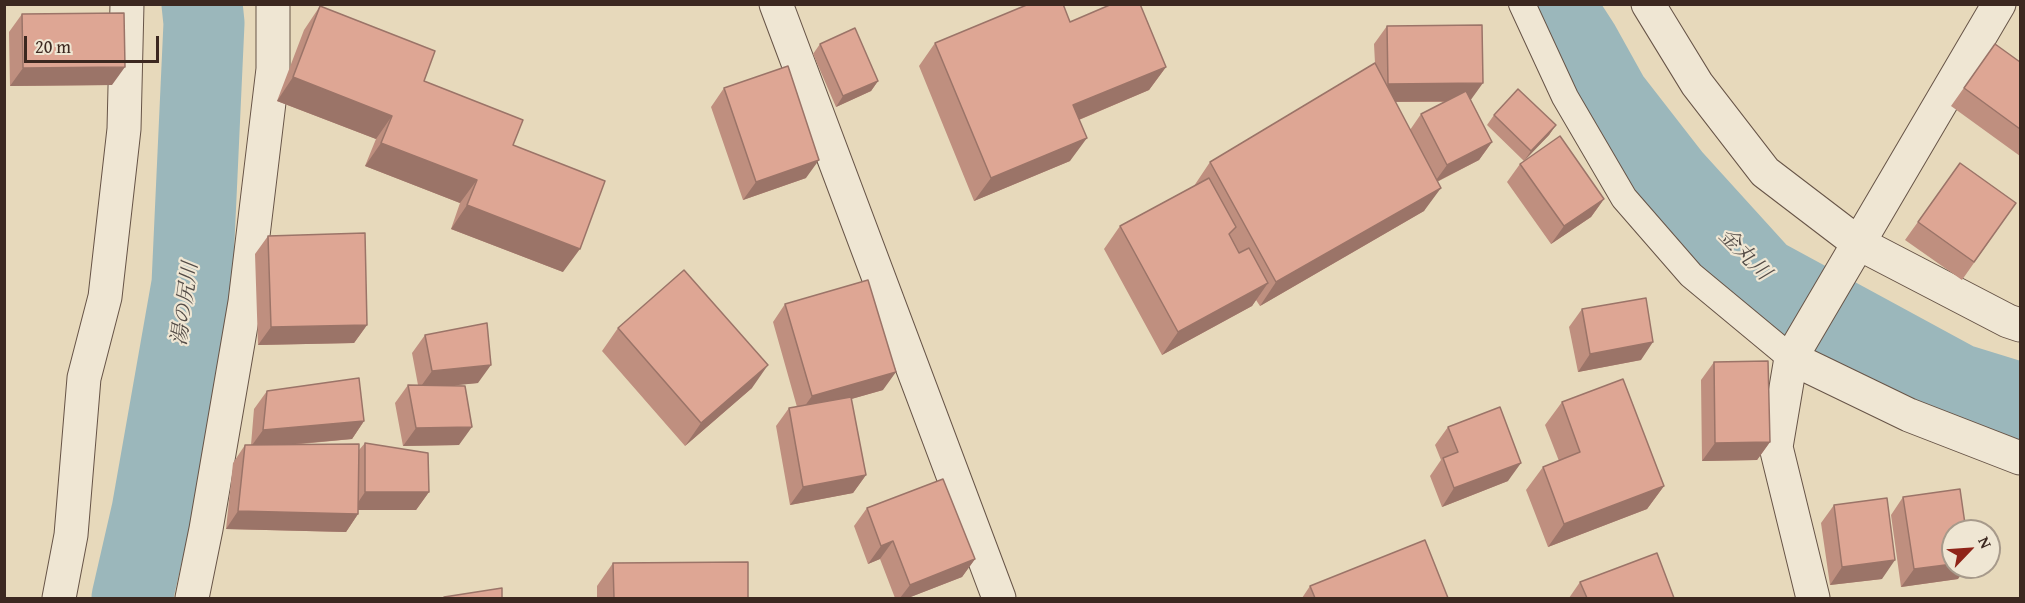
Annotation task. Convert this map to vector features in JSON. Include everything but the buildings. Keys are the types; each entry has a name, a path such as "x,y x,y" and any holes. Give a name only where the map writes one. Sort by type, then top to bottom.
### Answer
{"street":[{"path":"59,598 71,535 84,378 105,297 124,129 127,4"},
{"path":"192,598 245,302 273,69 273,4"},
{"path":"776,4 999,598"},
{"path":"1648,4 1697,84 1765,172 1858,243 2008,321 2020,325"},
{"path":"1813,598 1776,447 1791,357 1999,4"},
{"path":"1791,357 1909,415 2020,458"}],"lane":[{"path":"1522,4 1565,97 1624,198 1691,275 1791,357"}],"waterway":[{"name":"湯の尻川","path":"132,598 152,511 192,284 204,23 202,4"},
{"name":"金丸川","path":"1553,4 1579,44 1609,98 1672,179 1761,277 1958,384 2020,403"}]}
